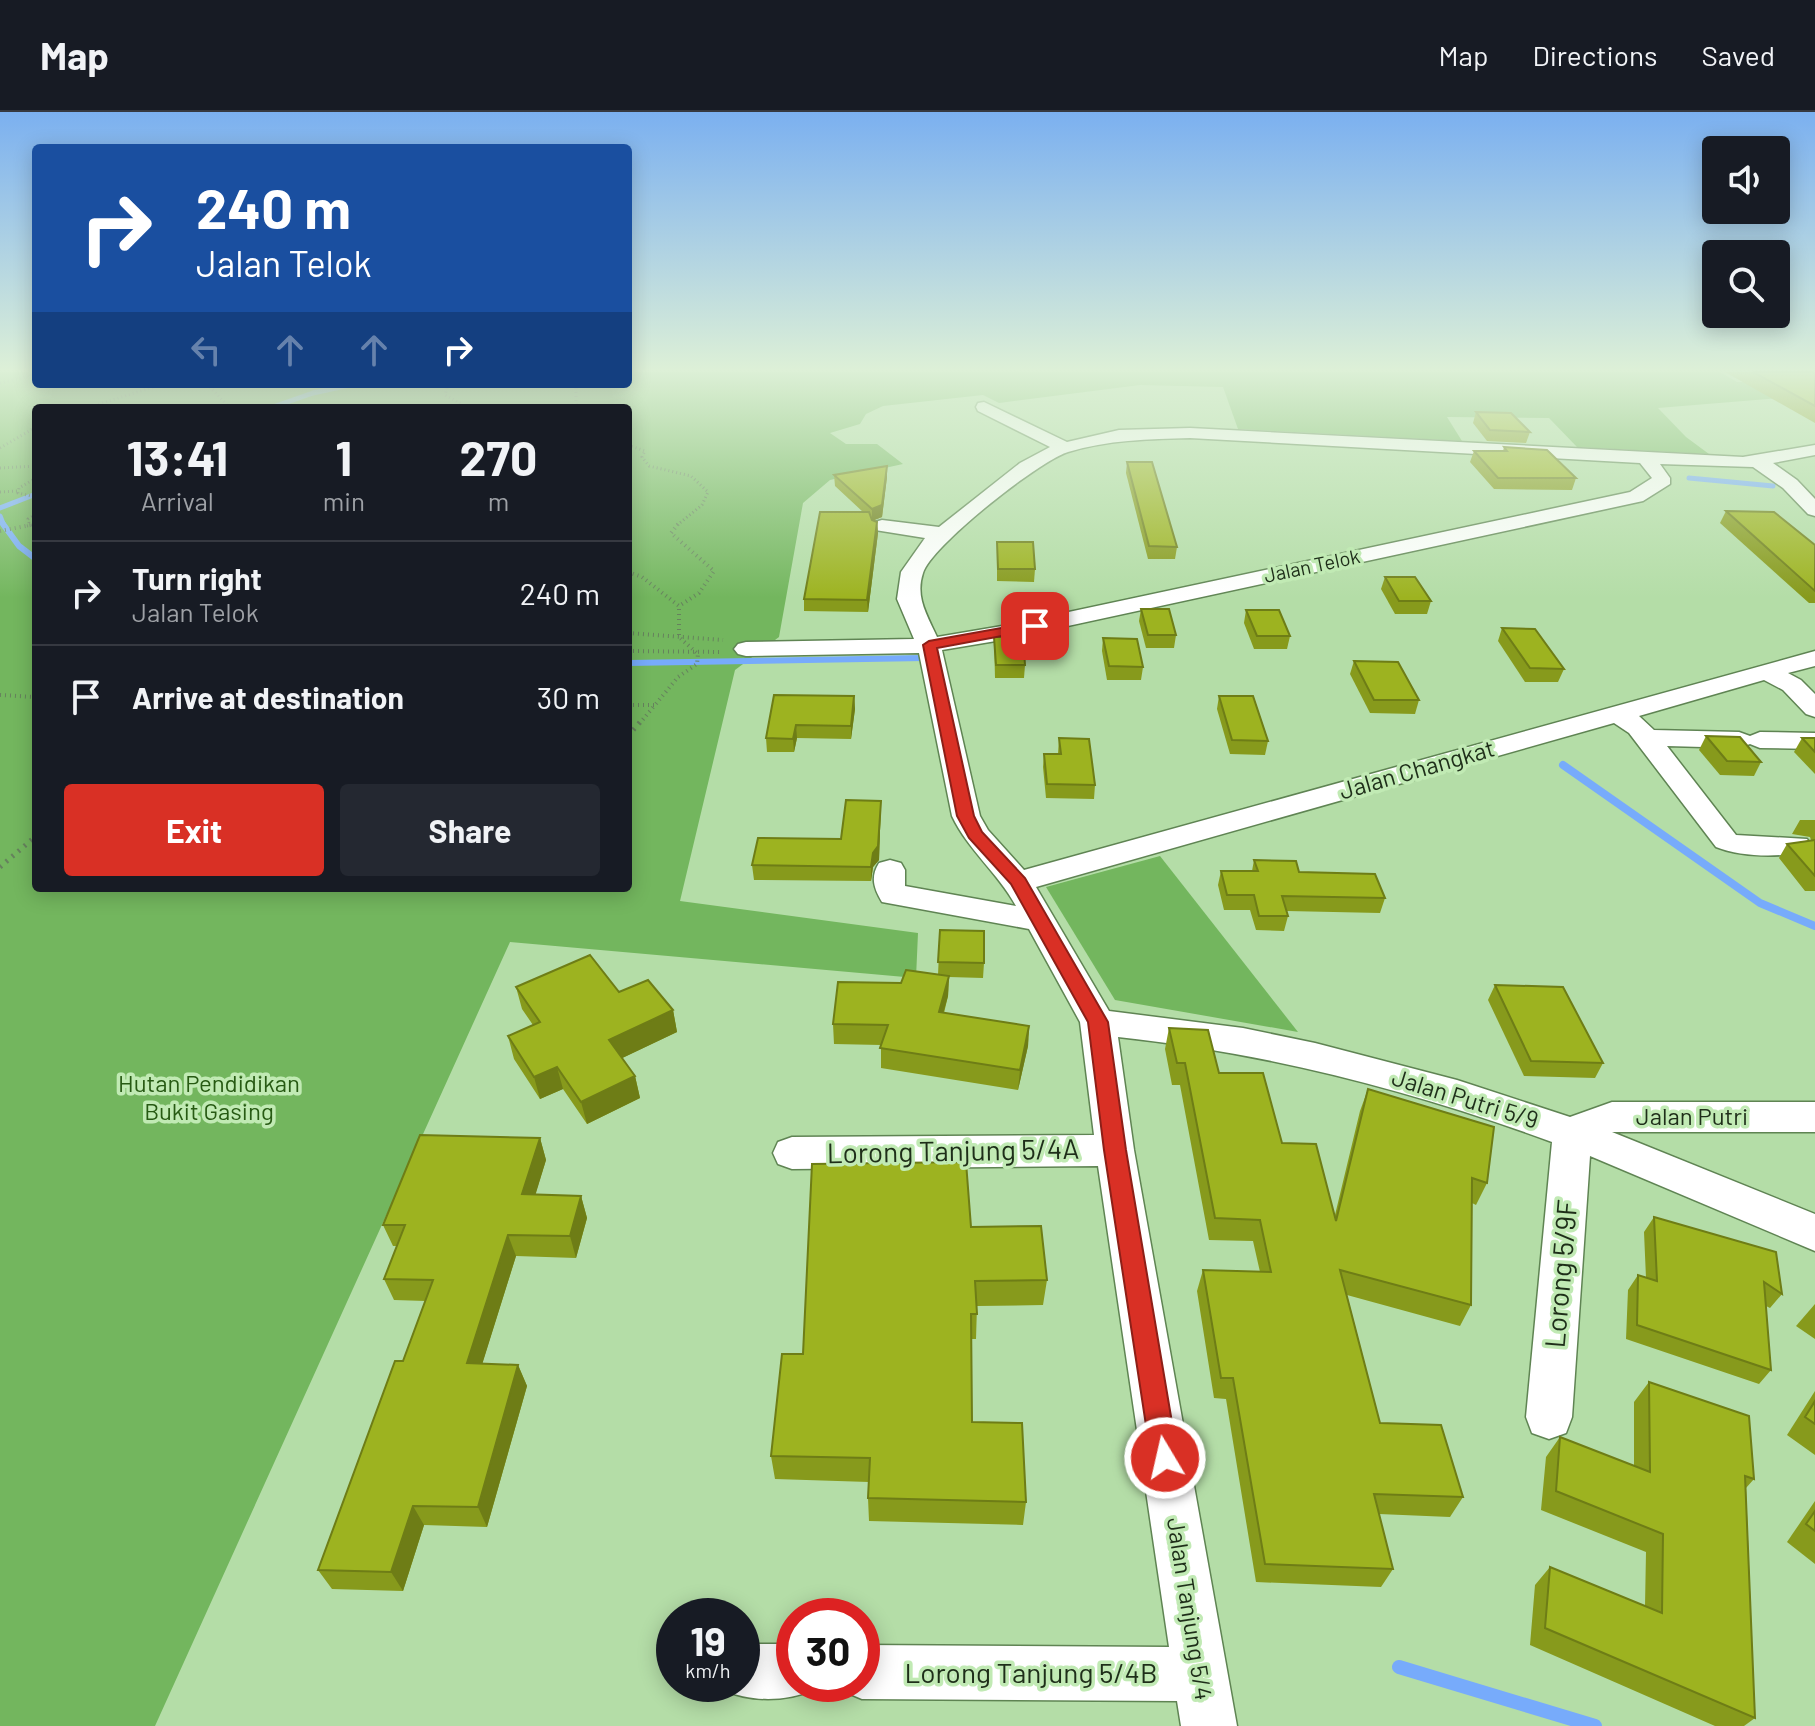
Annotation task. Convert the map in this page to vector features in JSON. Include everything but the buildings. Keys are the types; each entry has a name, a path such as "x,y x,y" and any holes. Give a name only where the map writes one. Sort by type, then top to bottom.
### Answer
{"street":[{"name":"Jalan Tanjung 5/4","path":"1063,447 1027,467 928,546 912,572 908,599 929,645 966,816 975,834 1018,882 1098,1022 1115,1150 1209,1726"},
{"name":"Jalan Tanjung 5/4","path":"1455,447 1759,462 1815,450"},
{"name":"Jalan Telok","path":"929,645 1008,632 1636,497 1660,484 1661,478 1645,457"},
{"path":"1759,462 1790,484 1815,510"},
{"path":"882,526 943,534"},
{"path":"746,649 929,645"},
{"name":"Jalan Changkat","path":"1018,882 1815,658"},
{"path":"1767,672 1792,685 1815,709"},
{"path":"1619,714 1638,727 1726,841 1734,844 1796,845"},
{"path":"1647,738 1815,741"},
{"path":"890,870 889,888 893,895 1039,921"},
{"name":"Jalan Putri 5/9","path":"1098,1022 1159,1027 1262,1045 1388,1075 1572,1132 1776,1214 1815,1233"},
{"name":"Jalan Putri","path":"1572,1132 1612,1117 1815,1117"},
{"name":"Lorong 5/9F","path":"1549,1417 1572,1132"},
{"name":"Lorong Tanjung 5/4A","path":"792,1153 1115,1150"},
{"name":"Lorong Tanjung 5/4B","path":"880,1672 1199,1674"}],"path":[{"path":"635,447 645,451 642,457 649,466 691,476 708,492 706,502 694,514 674,524 671,533 714,571 699,593 679,606"},
{"path":"0,468 32,466"},
{"path":"19,493 32,482"},
{"path":"0,492 32,496"},
{"path":"29,523 28,519 32,516"},
{"path":"0,531 32,523"},
{"path":"632,573 642,577 679,606"},
{"path":"679,606 679,637 698,654"},
{"path":"632,633 731,641 746,649"},
{"path":"632,651 698,654 746,649"},
{"path":"632,731 678,677 697,664 698,654"},
{"path":"0,695 32,697"},
{"path":"632,705 655,705"},
{"path":"0,867 32,839"}],"green space":[{"name":"Hutan Pendidikan Bukit Gasing","path":"0,447 32,447 32,892 632,892 632,447 881,447 903,464 830,480 803,503 779,637 735,670 680,901 918,933 916,978 510,942 155,1726 0,1726"},
{"name":"Hutan Pendidikan Bukit Gasing","path":"1583,447 1700,447 1709,454"},
{"path":"1160,856 1298,1032 1115,1000 1046,887"}],"waterway":[{"path":"1689,478 1773,486"},
{"path":"0,508 32,496"},
{"path":"0,516 3,525"},
{"path":"3,525 19,546 32,556"},
{"path":"632,663 924,658"},
{"path":"1563,765 1760,903 1815,926"},
{"path":"1399,1667 1595,1726"}],"route":[{"path":"1035,626 929,645 966,816 975,834 1018,882 1098,1022 1115,1150 1165,1458"}]}
